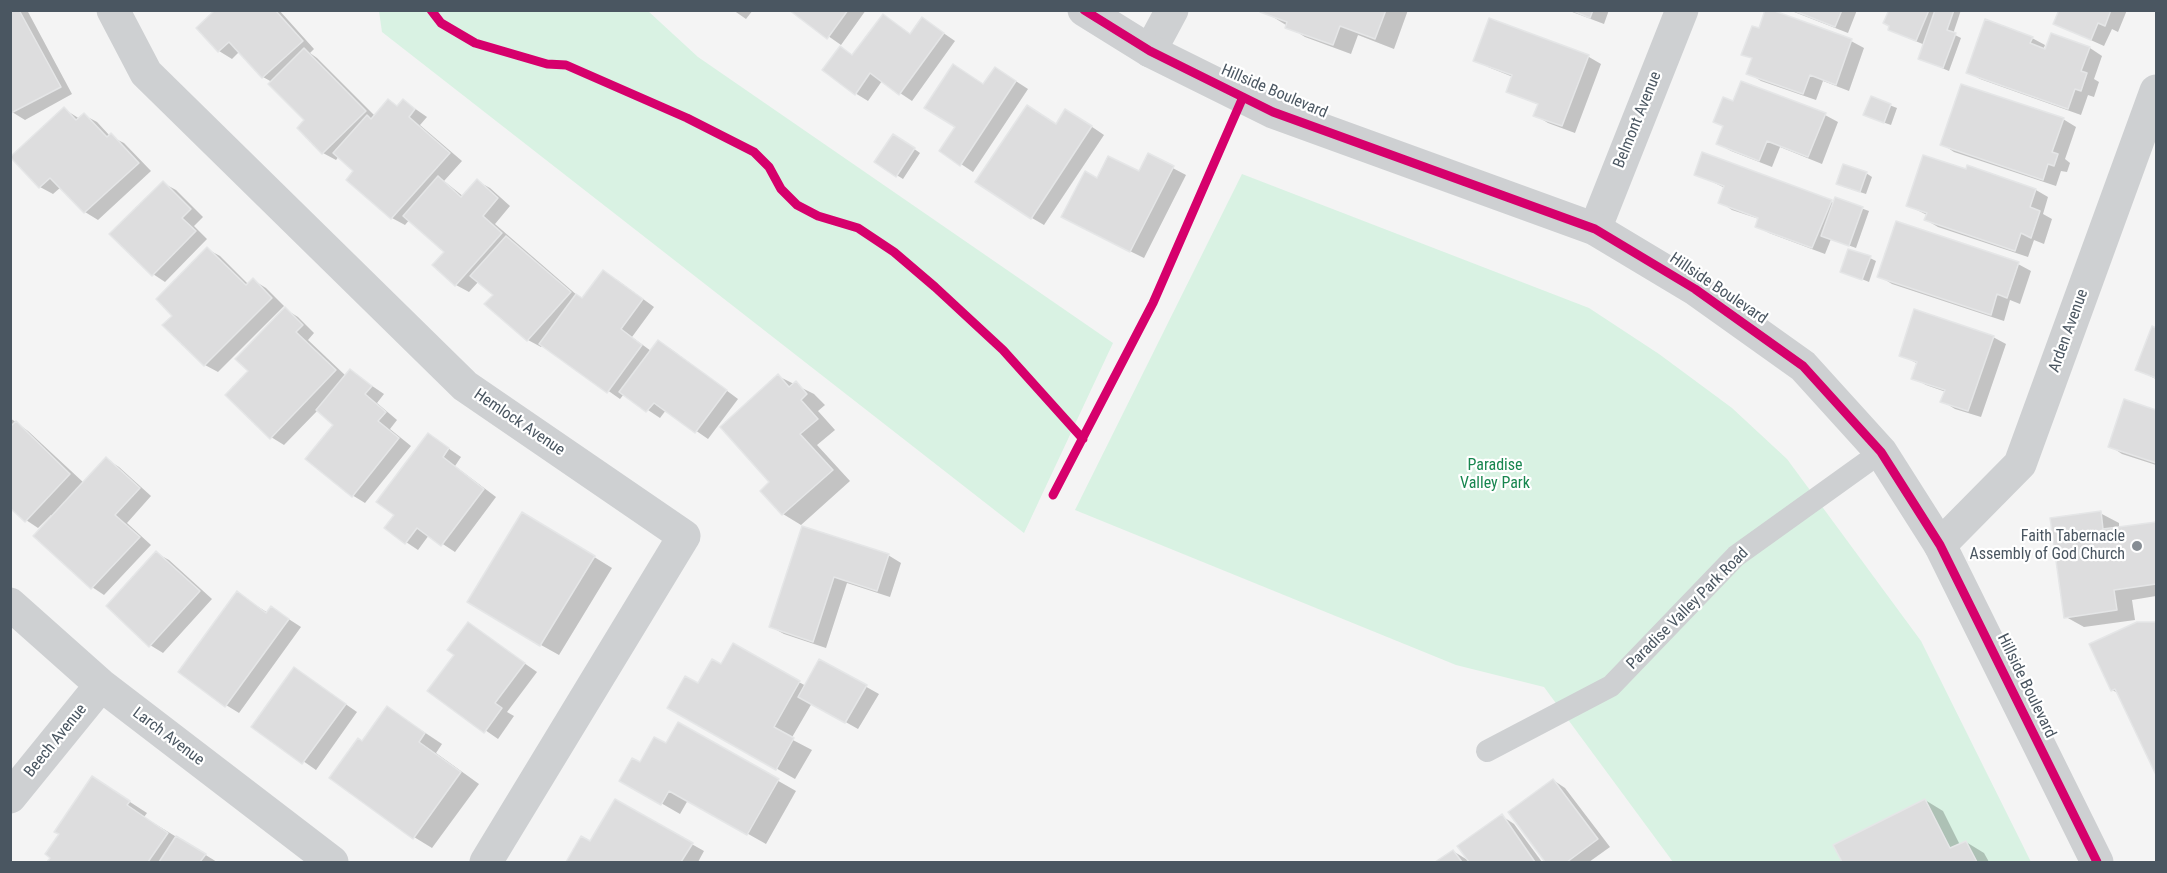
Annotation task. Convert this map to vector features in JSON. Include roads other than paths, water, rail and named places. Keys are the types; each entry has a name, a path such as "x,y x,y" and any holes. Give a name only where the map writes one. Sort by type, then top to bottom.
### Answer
{"street":[{"name":"Hemlock Avenue","path":"113,10 146,73 465,386 684,536 486,862"},
{"name":"Hillside Boulevard","path":"1084,10 1150,51 1273,112 1595,229 1695,289 1803,366 1881,452 1940,545 2097,862"},
{"path":"1150,51 1172,10"},
{"name":"Belmont Avenue","path":"1595,229 1682,10"},
{"name":"Arden Avenue","path":"1940,545 2020,464 2157,91"},
{"name":"Larch Avenue","path":"10,604 101,685 332,862"},
{"name":"Beech Avenue","path":"10,797 101,685"}],"lane":[{"name":"Paradise Valley Park Road","path":"1487,751 1611,686 1736,556 1881,452"}],"place":[{"name":"Faith Tabernacle Assembly of God Church","path":"2137,546"}],"park label":[{"name":"Paradise Valley Park","path":"1495,475"}]}
